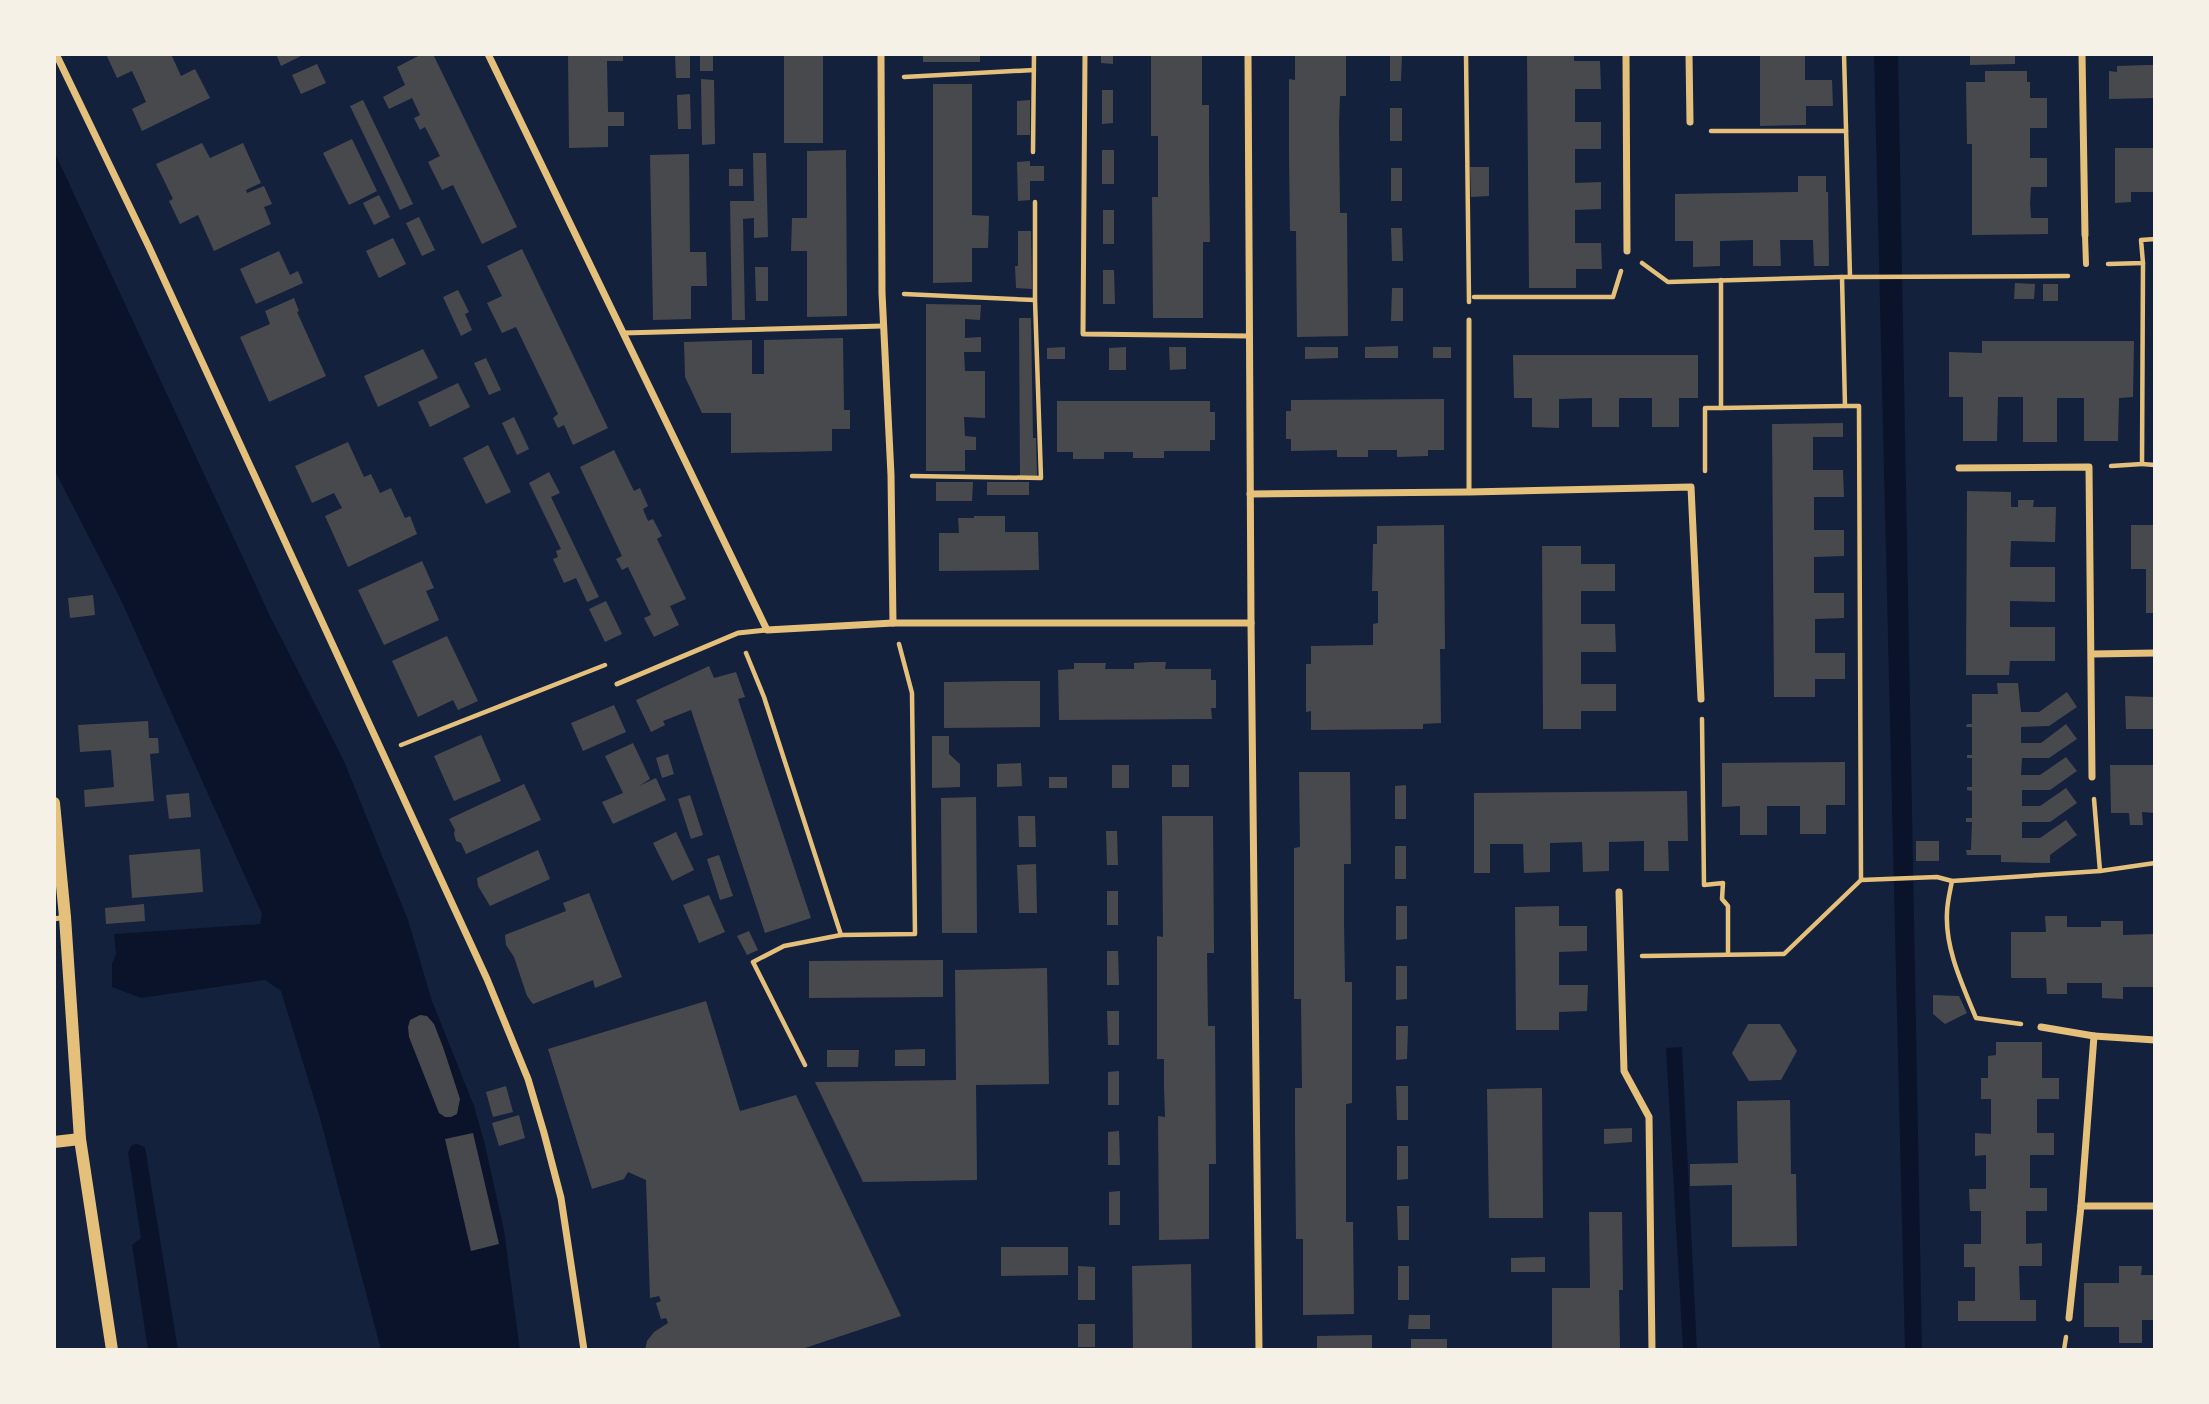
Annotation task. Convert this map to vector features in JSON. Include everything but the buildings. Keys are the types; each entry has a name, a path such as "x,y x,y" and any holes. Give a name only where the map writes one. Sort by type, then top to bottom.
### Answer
{"street":[{"path":"56,54 149,247 487,979 528,1079 561,1198 584,1350"},
{"path":"488,54 766,630 894,623 1251,623"},
{"path":"881,54 882,293 891,475 894,623"},
{"path":"1248,54 1259,1350"},
{"path":"1626,54 1627,251"},
{"path":"1689,54 1690,122"},
{"path":"2082,54 2086,264"},
{"path":"1959,468 2089,467 2092,777"},
{"path":"1250,494 1691,487 1701,699"},
{"path":"2092,654 2155,653"},
{"path":"54,803 60,918 80,1139 112,1350"},
{"path":"1619,892 1624,1071 1649,1116 1652,1350"},
{"path":"2041,1027 2094,1036 2155,1040"},
{"path":"2069,1318 2094,1036"},
{"path":"54,1142 80,1139"},
{"path":"2081,1206 2155,1206"}],"lane":[{"path":"1085,54 1083,334 1249,336"},
{"path":"1469,320 1469,492"},
{"path":"623,333 883,326"},
{"path":"617,684 738,634 766,630"}],"path":[{"path":"1033,152 1034,54"},
{"path":"1465,54 1469,320"},
{"path":"1844,54 1850,277"},
{"path":"882,78 1034,70"},
{"path":"1690,122 1702,131 1846,131"},
{"path":"891,475 1041,478 1035,300 1035,202"},
{"path":"2142,464 2141,240 2155,239"},
{"path":"1469,297 1613,297 1627,251 1668,282 1842,277 2086,276 2086,264 2143,263"},
{"path":"1842,277 1845,406"},
{"path":"1721,280 1721,408"},
{"path":"882,293 1035,300"},
{"path":"1691,487 1705,474 1705,408 1859,406 1861,880"},
{"path":"2089,467 2155,465"},
{"path":"805,1065 752,962 784,946 841,935 915,934 912,693 894,623"},
{"path":"738,634 764,697 841,935"},
{"path":"382,753 608,663 617,684"},
{"path":"1701,699 1704,885 1723,884 1722,899 1728,906 1728,954"},
{"path":"2092,777 2100,871"},
{"path":"1621,956 1784,954 1861,880 1937,877 1952,881 2100,871 2155,863"},
{"path":"1952,881 1947,914 1948,937 1976,1018 2041,1027"}],"water":[{"path":"1874,54 1898,54 1922,1350 1905,1350"},
{"path":"54,151 270,616 344,761 408,920 432,1001 474,1106 484,1141 504,1230 520,1350 381,1350 320,1118 281,991 265,980 141,998 112,987 112,964 116,954 114,934 260,924 262,914 120,598 54,469"},
{"path":"1682,1047 1697,1350 1683,1350 1666,1048"},
{"path":"132,1145 145,1147 178,1350 148,1350 132,1245 141,1238 128,1152"}]}
